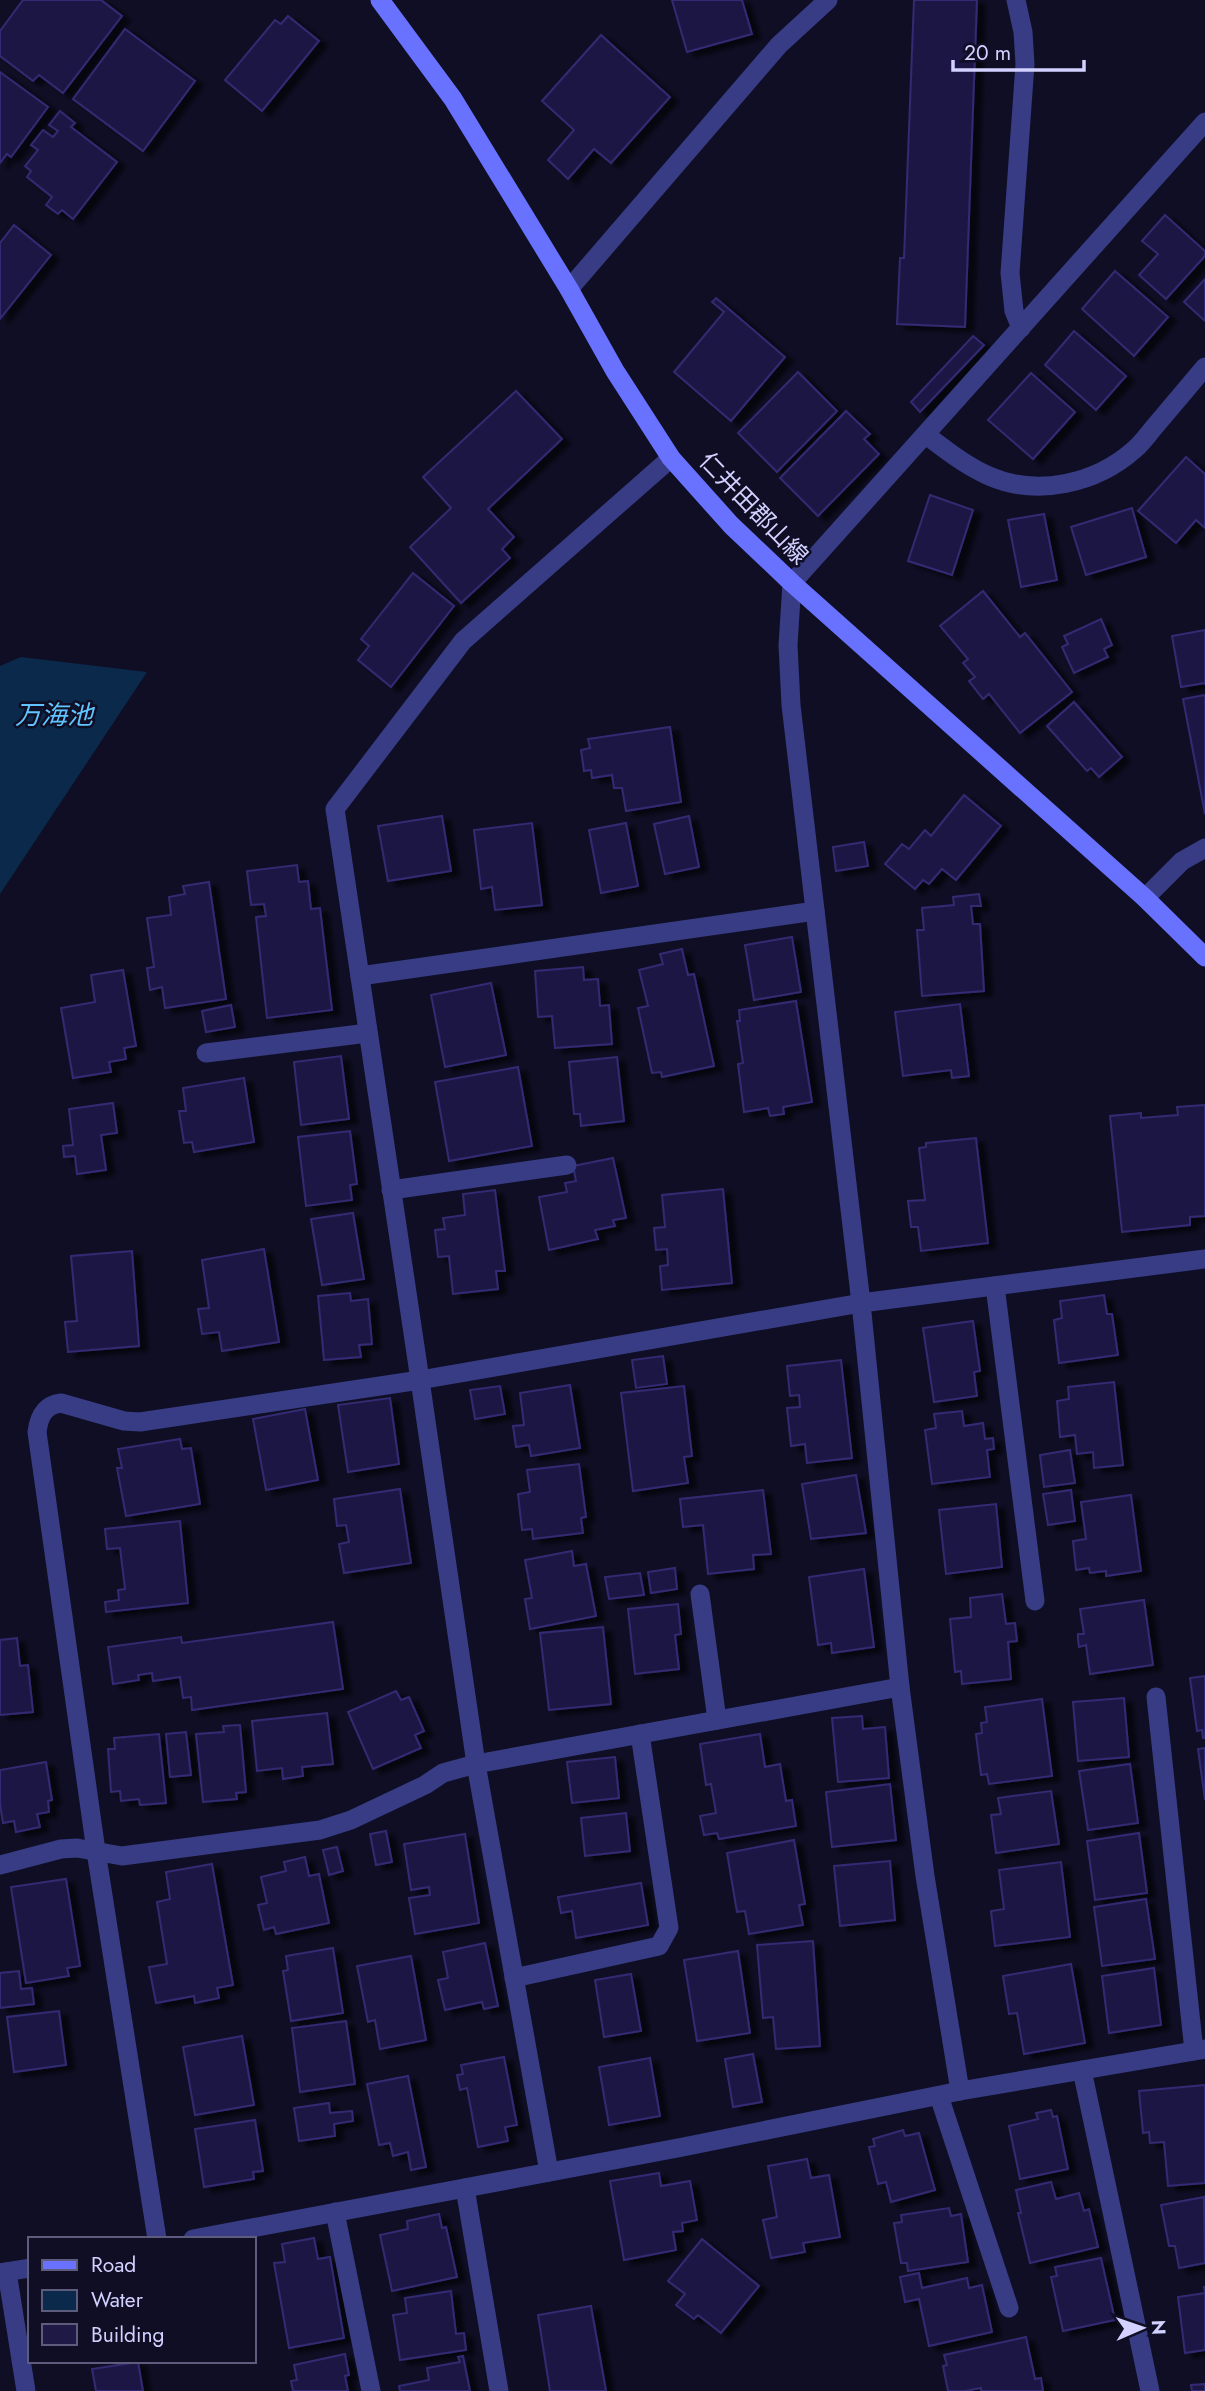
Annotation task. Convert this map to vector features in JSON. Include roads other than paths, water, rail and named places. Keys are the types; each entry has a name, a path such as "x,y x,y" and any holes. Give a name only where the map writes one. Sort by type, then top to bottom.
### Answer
{"main road":[{"name":"仁井田郡山線","path":"380,0 453,99 569,289 615,371 671,458 731,525 792,583 1144,898 1205,957"}],"street":[{"path":"569,289 779,45 828,0"},
{"path":"1016,0 1023,32 1025,64 1010,273 1014,310 1021,328"},
{"path":"960,2091 925,1876 900,1687 862,1303 789,672 792,583 1205,122"},
{"path":"926,435 963,463 990,477 1019,486 1066,484 1106,470 1135,449 1205,367"},
{"path":"549,2172 476,1764 335,809 463,640 671,458"},
{"path":"1144,898 1182,861 1205,848"},
{"path":"360,976 815,911"},
{"path":"206,1053 368,1033"},
{"path":"391,1190 567,1165"},
{"path":"157,2237 96,1851 37,1432 44,1410 53,1404 61,1403 124,1421 140,1422 419,1380 862,1303 1205,1259"},
{"path":"995,1286 1035,1601"},
{"path":"700,1594 717,1720"},
{"path":"0,1865 61,1849 122,1856 320,1830 351,1820 425,1785 443,1773 476,1764 900,1687"},
{"path":"204,2237 960,2091 1200,2050 1156,1697"},
{"path":"514,1978 659,1946 669,1928 640,1734"},
{"path":"1082,2070 1150,2391"},
{"path":"939,2096 1009,2308"},
{"path":"465,2188 499,2391"},
{"path":"335,2212 371,2391"},
{"path":"26,2391 3,2273 28,2268"}],"water":[{"name":"万海池","path":"21,657 147,672 0,894 0,666"}]}
